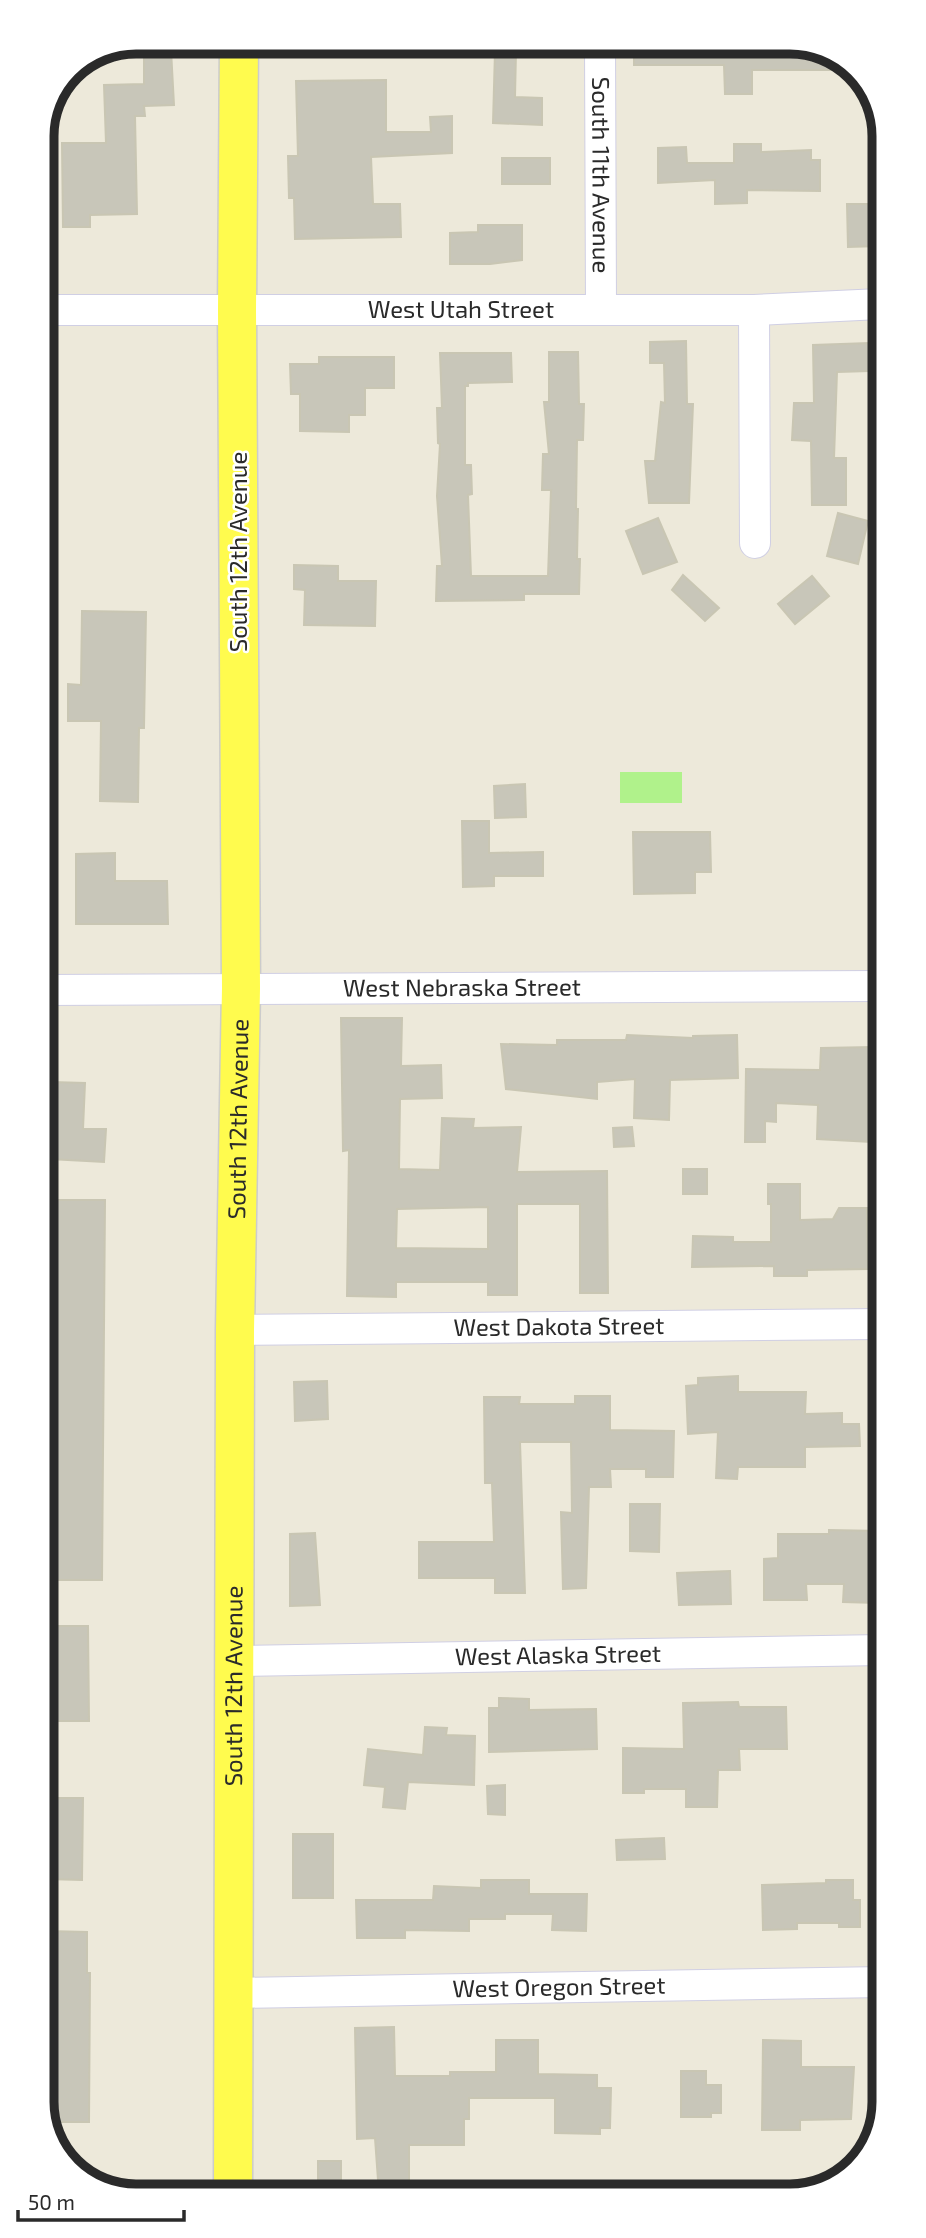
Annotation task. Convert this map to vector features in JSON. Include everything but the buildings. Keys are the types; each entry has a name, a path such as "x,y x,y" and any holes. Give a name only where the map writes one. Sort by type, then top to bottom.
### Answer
{"main road":[{"name":"South 12th Avenue","path":"233,2184 235,1330 241,988 237,310 239,54"}],"street":[{"name":"South 11th Avenue","path":"600,54 601,309"},
{"name":"West Utah Street","path":"54,310 754,310 872,304"},
{"path":"754,310 755,543"},
{"name":"West Nebraska Street","path":"54,990 872,986"},
{"name":"West Dakota Street","path":"235,1330 872,1324"},
{"name":"West Alaska Street","path":"234,1661 872,1650"},
{"name":"West Oregon Street","path":"233,1993 872,1982"}],"green space":[{"path":"620,772 682,772 682,803 620,803"}]}
